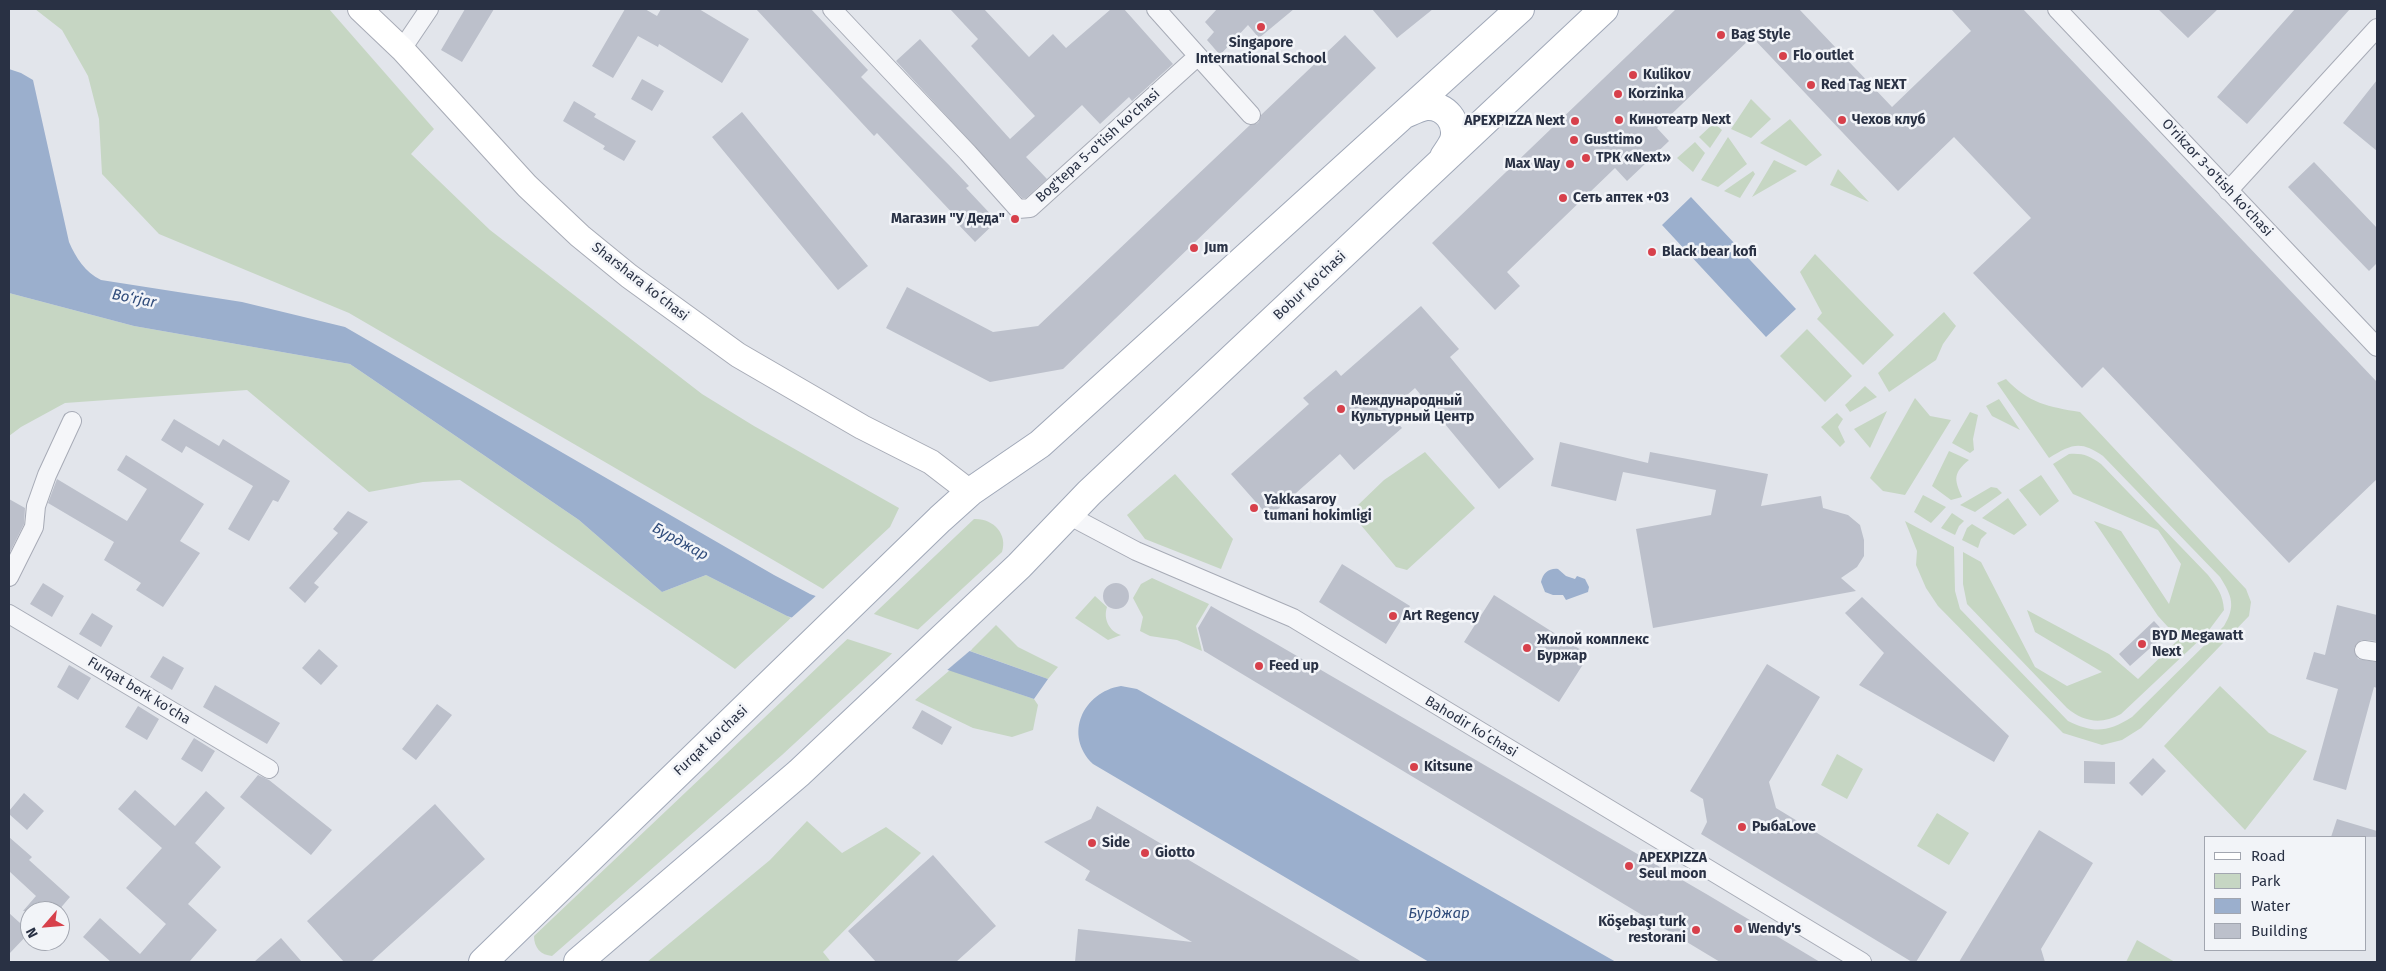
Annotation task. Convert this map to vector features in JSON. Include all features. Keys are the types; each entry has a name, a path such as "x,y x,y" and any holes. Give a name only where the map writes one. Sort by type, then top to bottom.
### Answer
{"main road":[{"path":"970,492 1040,444 1520,9"},
{"name":"Bobur ko'chasi","path":"584,959 799,772 1019,566 1068,515 1604,9"},
{"path":"1403,114 1426,106 1438,107 1448,113 1455,126 1454,140 1442,161"},
{"name":"Furqat ko'chasi","path":"483,962 661,788 742,713 970,492"},
{"path":"508,962 508,951 515,932"}],"street":[{"name":"Sharshara koʻchasi","path":"360,9 402,48 527,186 580,236 630,276 738,355 862,427 931,462 970,492"},
{"path":"402,48 429,9"},
{"name":"Bog'tepa 5-o'tish ko'chasi","path":"832,9 968,153 1018,209 1030,208 1198,56"},
{"path":"1156,9 1251,115"},
{"name":"O'rikzor 3-o'tish ko'chasi","path":"2058,9 2377,347"},
{"path":"2228,191 2377,28"},
{"path":"9,576 34,527 36,506 44,483 72,420"},
{"name":"Bahodir koʻchasi","path":"1068,515 1136,551 1293,618 1862,962"},
{"name":"Furqat berk ko'cha","path":"9,614 269,768"},
{"path":"502,962 506,947 515,932"}],"green space":[{"path":"35,9 329,9 434,129 411,154 490,230 702,394 754,426 899,508 890,527 823,589 349,313 159,234 102,174 99,119 88,76 62,30"},
{"path":"1751,99 1771,119 1751,138 1731,129"},
{"path":"1790,119 1822,155 1806,166 1760,143"},
{"path":"1714,123 1722,130 1710,148 1699,137"},
{"path":"1728,137 1747,164 1718,187 1701,180"},
{"path":"1695,142 1705,153 1693,172 1677,158"},
{"path":"1774,160 1797,171 1752,197"},
{"path":"1838,169 1869,202 1830,185"},
{"path":"1753,171 1755,174 1740,198 1724,191"},
{"path":"1815,254 1894,335 1863,365 1817,319 1822,313 1800,272"},
{"path":"9,293 134,326 350,364 579,520 662,592 706,575 791,618 735,669 460,480 423,482 369,492 247,390 65,403 21,427 9,436"},
{"path":"1944,312 1956,326 1943,344 1936,360 1889,392 1878,373"},
{"path":"1807,329 1852,376 1825,402 1780,356"},
{"path":"2006,379 2022,394 2031,399 2049,406 2080,412 2246,589 2251,602 2249,616 2141,728 2122,740 2102,745 2063,733 1938,606 1926,588 1916,565 1917,551 1905,521 1954,547 1955,591 1960,609 2068,721 2085,728 2100,730 2115,726 2132,717 2224,626 2230,613 2230,596 2220,577 2103,456 2088,448 2076,446 2070,447 2049,458 1997,383"},
{"path":"1865,386 1877,397 1850,412 1845,405"},
{"path":"1915,398 1930,416 1951,420 1905,495 1883,491 1870,478"},
{"path":"1999,399 2020,430 1992,416 1986,406"},
{"path":"1887,411 1870,448 1854,429"},
{"path":"1970,412 1978,415 1973,439 1974,450 1970,453 1952,443"},
{"path":"1837,413 1843,419 1838,427 1845,442 1840,447 1821,427"},
{"path":"1949,451 1969,460 1960,469 1956,477 1962,497 1951,500 1932,486"},
{"path":"1425,452 1475,508 1407,570 1396,567 1355,518 1357,506 1384,480"},
{"path":"2069,454 2086,456 2101,464 2208,575 2219,591 2224,610 2206,634 2121,714 2100,721 2086,719 2067,708 1967,604 1963,584 1963,552 1981,562 2035,667 2067,686 2102,672 2035,632 2027,610 2109,654 2138,679 2179,639 2158,616 2094,521 2121,531 2169,604 2181,564 2158,530 2073,494 2053,464"},
{"path":"1175,474 1233,539 1221,569 1145,539 1127,515"},
{"path":"2041,475 2059,501 2040,516 2019,490"},
{"path":"1991,487 1997,488 2002,493 1975,512 1960,505"},
{"path":"1923,495 1946,507 1931,523 1914,512"},
{"path":"2008,498 2027,525 2014,535 1982,518"},
{"path":"1952,513 1964,521 1959,526 1955,535 1941,528"},
{"path":"974,519 987,521 997,528 1003,539 1002,552 782,755 552,956 539,950 535,944 534,936"},
{"path":"1972,524 1987,533 1981,539 1978,548 1962,540 1967,528"},
{"path":"1152,578 1209,604 1196,626 1202,651 1177,640 1150,636 1140,631 1143,617 1133,598 1141,584"},
{"path":"1095,596 1107,607 1106,616 1110,628 1121,635 1108,640 1075,618"},
{"path":"996,625 1018,647 1058,667 1048,679 970,651"},
{"path":"950,670 1034,699 1038,705 1033,730 1012,737 973,728 915,700"},
{"path":"2220,686 2269,733 2307,751 2245,830 2164,746"},
{"path":"1837,754 1863,769 1847,799 1821,785"},
{"path":"1937,813 1969,833 1949,865 1917,846"},
{"path":"807,821 842,853 886,827 921,853 823,952 831,962 647,962 770,860"},
{"path":"2137,940 2175,962 2126,962"}],"water":[{"name":"Бурджар","path":"9,69 33,80 69,242 82,264 95,277 101,280 242,302 345,327 810,594 1048,679 1034,699 787,616 706,575 662,592 579,520 350,364 134,326 9,293"},
{"path":"1691,197 1796,309 1766,337 1662,225"},
{"path":"1558,569 1566,576 1575,579 1577,576 1585,579 1589,587 1588,592 1566,600 1563,595 1553,595 1545,592 1541,582 1543,576 1549,570"},
{"name":"Бурджар","path":"1121,686 1137,689 1616,962 1429,962 1093,764 1084,753 1079,740 1082,716 1096,697 1108,690"}],"pier":[{"path":"818,594 972,649 946,671 789,620"}],"building":[{"path":"465,9 494,9 462,62 441,50"},
{"path":"625,9 645,9 657,16 661,9 699,9 749,39 722,83 659,44 658,47 638,36 613,78 592,66"},
{"path":"756,9 811,9 868,70 861,77 969,186 966,188 997,221 975,242 955,221 958,219 877,133 874,136"},
{"path":"950,9 984,9 1029,57 1053,34 1066,48 1111,9 1124,9 1173,64 1132,101 1129,97 1100,124 1082,105 1026,157 1047,179 1026,198 1022,198 896,61 920,39 1010,139 1035,116 971,46 978,39"},
{"path":"1217,9 1294,9 1259,38 1248,25 1220,55 1207,40 1214,32 1205,22"},
{"path":"1372,9 1433,9 1397,38"},
{"path":"1676,9 1799,9 1892,107 1971,31 1951,9 2023,9 2377,382 2377,479 2289,563 2103,367 2082,388 1973,273 2031,218 1954,137 1898,191 1752,37 1657,128 1669,141 1627,181 1615,168 1507,272 1520,286 1495,310 1432,243"},
{"path":"2158,9 2218,9 2188,38"},
{"path":"2295,9 2350,9 2247,124 2217,97"},
{"path":"1345,35 1376,68 1063,369 990,382 886,328 907,287 993,332 1038,326 1250,125 1258,123 1261,115"},
{"path":"642,79 664,91 652,111 631,99"},
{"path":"2377,80 2377,151 2343,123"},
{"path":"574,101 596,114 594,117 636,141 624,161 603,149 605,146 563,121"},
{"path":"742,112 868,266 838,290 712,137"},
{"path":"2314,162 2377,228 2377,263 2369,271 2288,187"},
{"path":"1421,306 1459,349 1450,357 1534,459 1499,489 1415,388 1388,412 1402,428 1354,470 1340,454 1269,517 1231,474 1309,404 1303,398 1336,370 1341,376"},
{"path":"174,419 219,446 223,439 290,481 278,502 273,500 249,541 228,529 253,486 186,446 182,453 161,440"},
{"path":"1560,442 1648,463 1650,452 1768,474 1761,506 1821,496 1823,508 1848,515 1860,525 1864,540 1864,556 1857,567 1841,578 1856,591 1653,628 1636,529 1711,515 1716,490 1623,472 1616,501 1551,486"},
{"path":"126,455 204,504 180,541 200,553 163,607 136,590 141,583 104,560 114,542 48,503 57,479 127,521 147,489 117,470"},
{"path":"9,499 25,508 24,524 9,554"},
{"path":"348,511 368,522 314,583 319,587 305,603 289,588 338,533 333,529"},
{"path":"1342,564 1410,606 1386,644 1319,602"},
{"path":"43,583 64,596 52,617 30,604"},
{"path":"1116,583 1125,587 1129,596 1125,605 1116,609 1107,605 1103,596 1107,587"},
{"name":"Жилой комплекс Буржар","path":"1494,595 1589,655 1559,702 1464,642"},
{"path":"1862,597 2009,736 1994,762 1859,685 1884,653 1845,613"},
{"path":"2337,605 2377,615 2377,641 2361,640 2354,648 2358,659 2377,662 2377,688 2374,687 2346,790 2313,780 2338,689 2306,679 2314,652 2325,655"},
{"path":"1211,606 1820,962 1720,962 1204,651 1198,628"},
{"path":"92,613 113,626 101,647 79,634"},
{"name":"BYD Megawatt Next","path":"2154,621 2166,634 2130,666 2119,654"},
{"path":"319,649 338,666 321,685 302,668"},
{"path":"163,656 184,668 172,690 150,677"},
{"path":"1767,664 1820,697 1769,782 1776,808 1947,912 1916,962 1912,962 1701,834 1707,822 1703,799 1690,791"},
{"path":"69,665 91,678 78,700 57,687"},
{"path":"215,685 280,723 267,744 203,707"},
{"path":"437,704 452,715 416,760 402,749"},
{"path":"138,706 159,719 147,740 125,727"},
{"path":"922,710 952,727 942,745 912,728"},
{"path":"194,738 215,751 202,772 181,759"},
{"path":"2153,758 2166,771 2142,796 2129,783"},
{"path":"2084,761 2115,762 2115,784 2084,783"},
{"path":"258,775 269,780 332,830 311,855 240,797"},
{"path":"135,790 175,826 206,791 225,808 195,843 221,867 188,904 217,930 189,962 111,962 83,937 100,918 140,954 166,924 126,888 162,848 118,809"},
{"path":"24,793 44,811 27,830 9,814 9,811"},
{"path":"435,804 485,859 371,962 344,962 307,921"},
{"path":"1097,806 1362,962 1075,962 1078,929 1192,942 1085,880 1090,871 1044,842 1091,819"},
{"path":"2337,819 2377,831 2377,837 2331,836"},
{"path":"2039,830 2093,863 2041,949 2045,962 1959,962"},
{"path":"9,837 32,857 29,860 70,897 67,901 32,901 36,896 9,871"},
{"path":"933,855 996,926 956,962 876,962 848,931"},
{"path":"9,913 20,923 20,942 9,954"},
{"path":"281,938 302,962 254,962"}],"place":[{"name":"Singapore International School","path":"1261,27"},
{"name":"Bag Style","path":"1721,35"},
{"name":"Flo outlet","path":"1783,56"},
{"name":"Kulikov","path":"1633,75"},
{"name":"Red Tag NEXT","path":"1811,85"},
{"name":"Korzinka","path":"1618,94"},
{"name":"Кинотеатр Next","path":"1619,120"},
{"name":"Чехов клуб","path":"1842,120"},
{"name":"APEXPIZZA Next","path":"1575,121"},
{"name":"Gusttimo","path":"1574,140"},
{"name":"ТРК «Next»","path":"1586,158"},
{"name":"Max Way","path":"1570,164"},
{"name":"Сеть аптек +03","path":"1563,198"},
{"name":"Магазин \"У Деда\"","path":"1015,219"},
{"name":"Jum","path":"1194,248"},
{"name":"Black bear kofi","path":"1652,252"},
{"name":"Международный Культурный Центр","path":"1341,409"},
{"name":"Yakkasaroy tumani hokimligi","path":"1254,508"},
{"name":"Art Regency","path":"1393,616"},
{"name":"BYD Megawatt Next","path":"2142,644"},
{"name":"Жилой комплекс Буржар","path":"1527,648"},
{"name":"Feed up","path":"1259,666"},
{"name":"Kitsune","path":"1414,767"},
{"name":"РыбаLove","path":"1742,827"},
{"name":"Side","path":"1092,843"},
{"name":"Giotto","path":"1145,853"},
{"name":"APEXPIZZA Seul moon","path":"1629,866"},
{"name":"Wendy's","path":"1738,929"},
{"name":"Köşebaşı turk restorani","path":"1696,930"}],"water label":[{"name":"Bo‘rjar","path":"134,299"}]}
